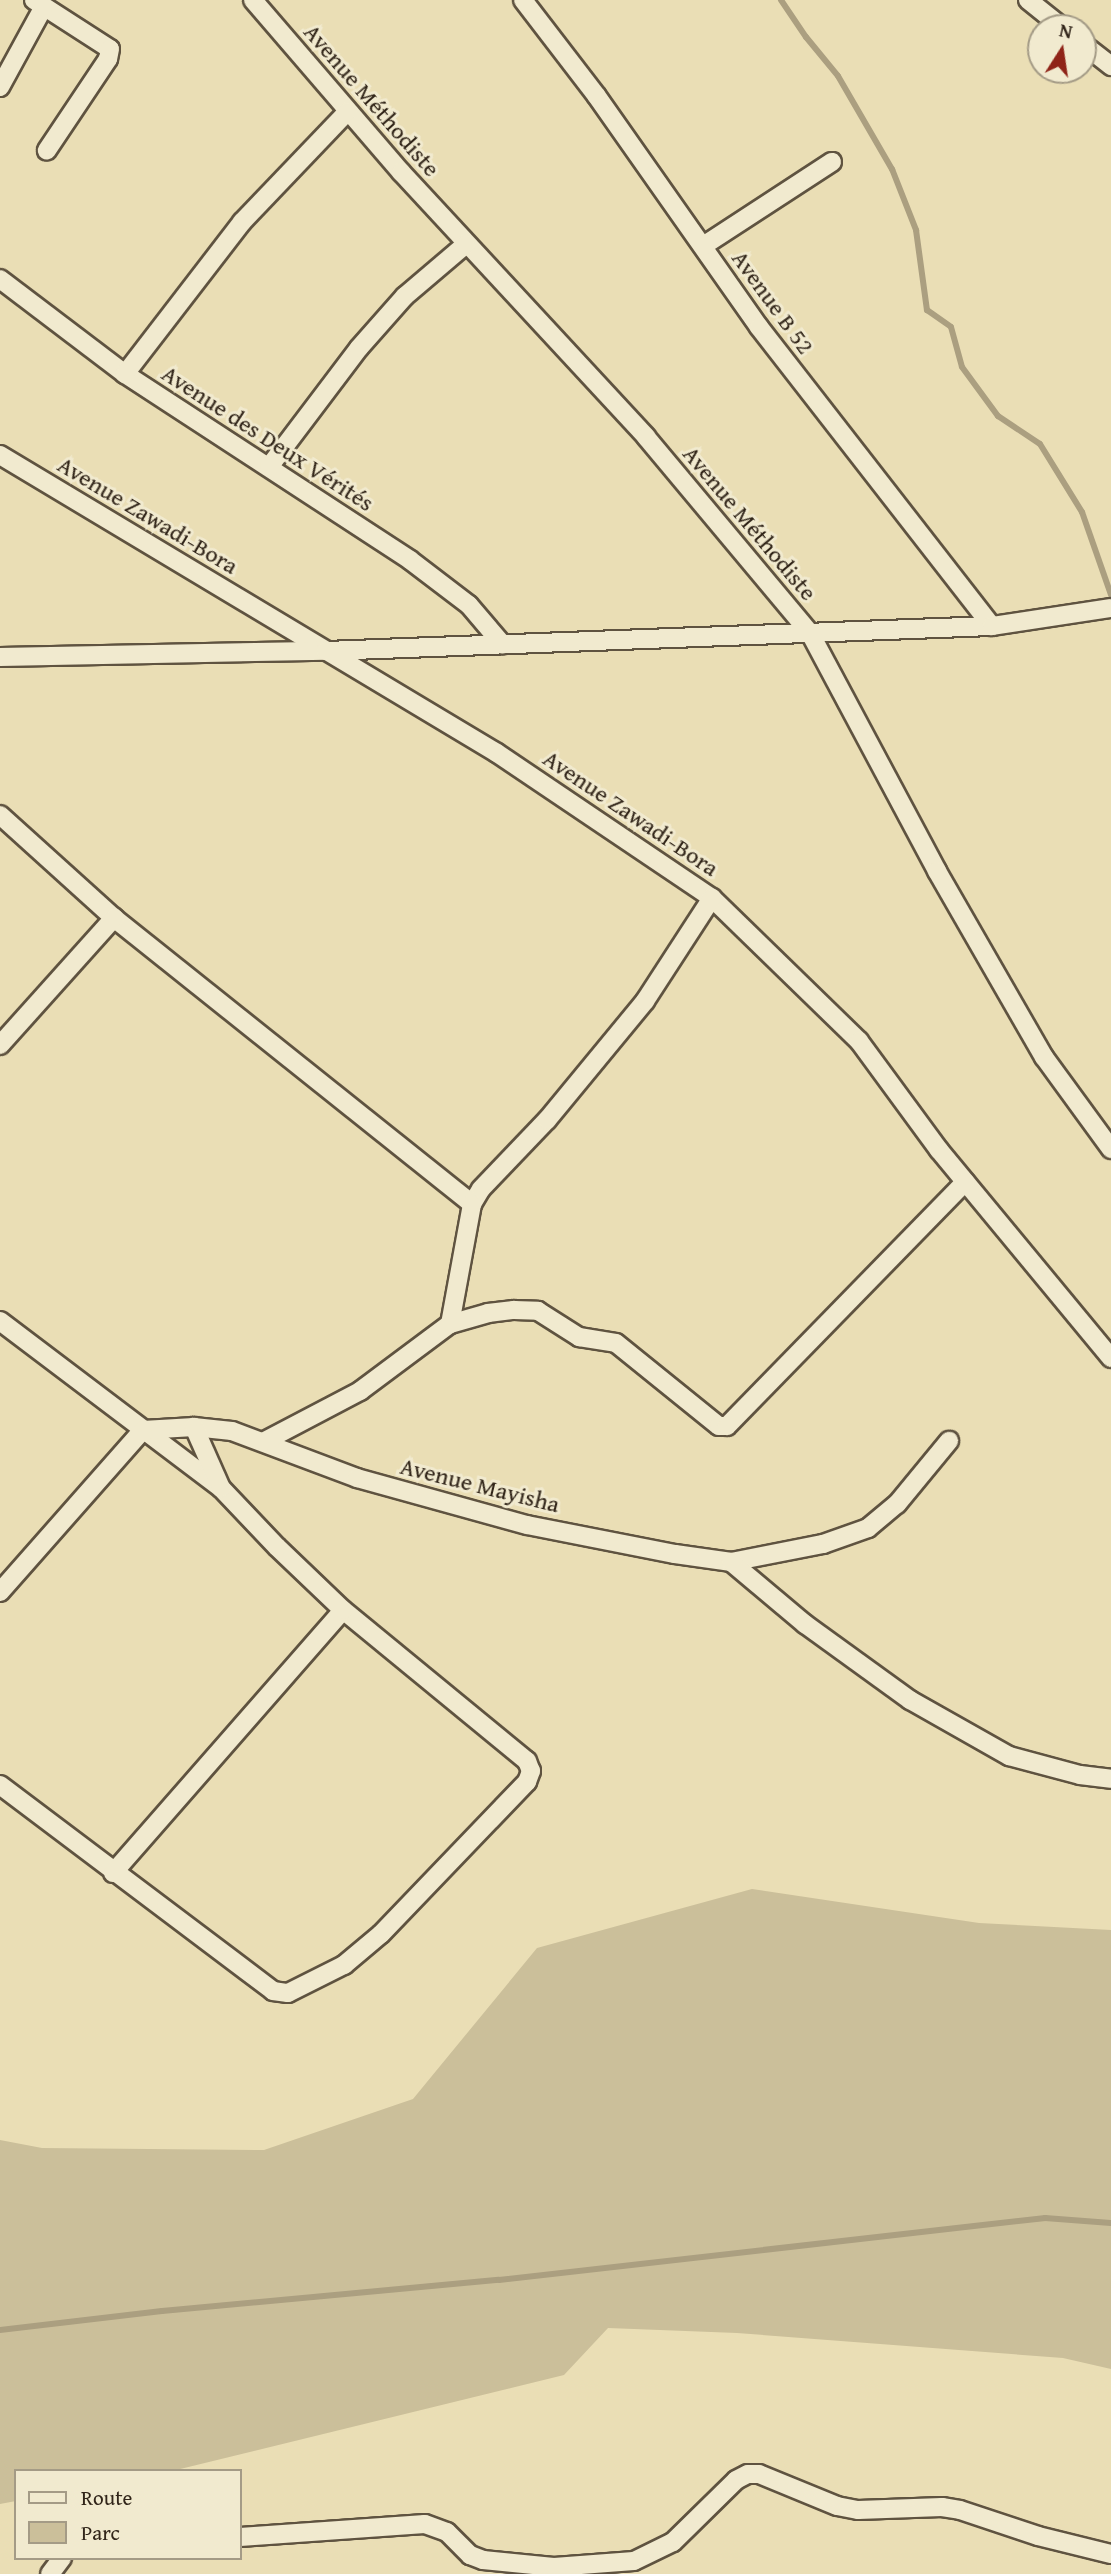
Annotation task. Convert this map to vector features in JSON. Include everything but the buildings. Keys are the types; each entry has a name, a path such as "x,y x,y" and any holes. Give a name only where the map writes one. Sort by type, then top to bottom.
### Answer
{"street":[{"name":"Avenue Méthodiste","path":"253,0 466,244 646,437 810,633 937,871 1044,1057 1111,1149"},
{"name":"Avenue B 52","path":"523,0 596,96 759,327 992,626"},
{"path":"1028,0 1046,14"},
{"path":"0,87 38,4 105,44 110,54 47,150"},
{"path":"1097,55 1111,66"},
{"path":"125,374 242,222 348,111"},
{"path":"703,246 832,162"},
{"path":"270,467 359,348 405,296 466,244"},
{"name":"Avenue des Deux Vérités","path":"0,279 125,374 270,467 430,575 470,606 503,645"},
{"name":"Avenue Zawadi-Bora","path":"0,455 497,753 712,898 859,1041 965,1182 1111,1358"},
{"path":"0,657 326,651 992,626 1105,609"},
{"path":"0,815 114,918 472,1204"},
{"path":"450,1324 472,1204 481,1189 547,1120 645,1001 712,898"},
{"path":"0,1045 114,918"},
{"path":"263,1442 360,1391 450,1324 499,1311 538,1311 579,1337 609,1340 625,1347 719,1426 727,1426 965,1182"},
{"path":"0,1321 221,1488 277,1547 343,1610 527,1761 531,1772 527,1782 381,1934 344,1965 284,1994 274,1991 0,1786"},
{"path":"194,1427 221,1488"},
{"name":"Avenue Mayisha","path":"143,1430 194,1427 232,1431 357,1478 527,1525 675,1554 731,1562 823,1544 868,1528 897,1504 949,1441"},
{"path":"0,1592 143,1430"},
{"path":"731,1562 805,1624 921,1706 1009,1756 1111,1779"},
{"path":"113,1873 343,1610"},
{"path":"242,2537 425,2524 447,2532 470,2554 483,2560 554,2567 634,2561 673,2542 736,2480 748,2474 759,2474 837,2506 858,2510 942,2507 960,2510 1038,2536 1111,2554"}],"green space":[{"path":"752,1889 979,1923 1111,1930 1111,2369 1063,2358 737,2333 608,2328 564,2375 180,2469 14,2469 14,2501 0,2504 0,2140 42,2148 264,2150 413,2099 537,1948"}],"waterway":[{"path":"781,0 806,37 838,76 892,169 916,230 927,310 951,327 962,367 998,416 1040,444 1082,512 1111,595"},
{"path":"0,2330 162,2311 499,2280 1045,2218 1111,2223"}]}
